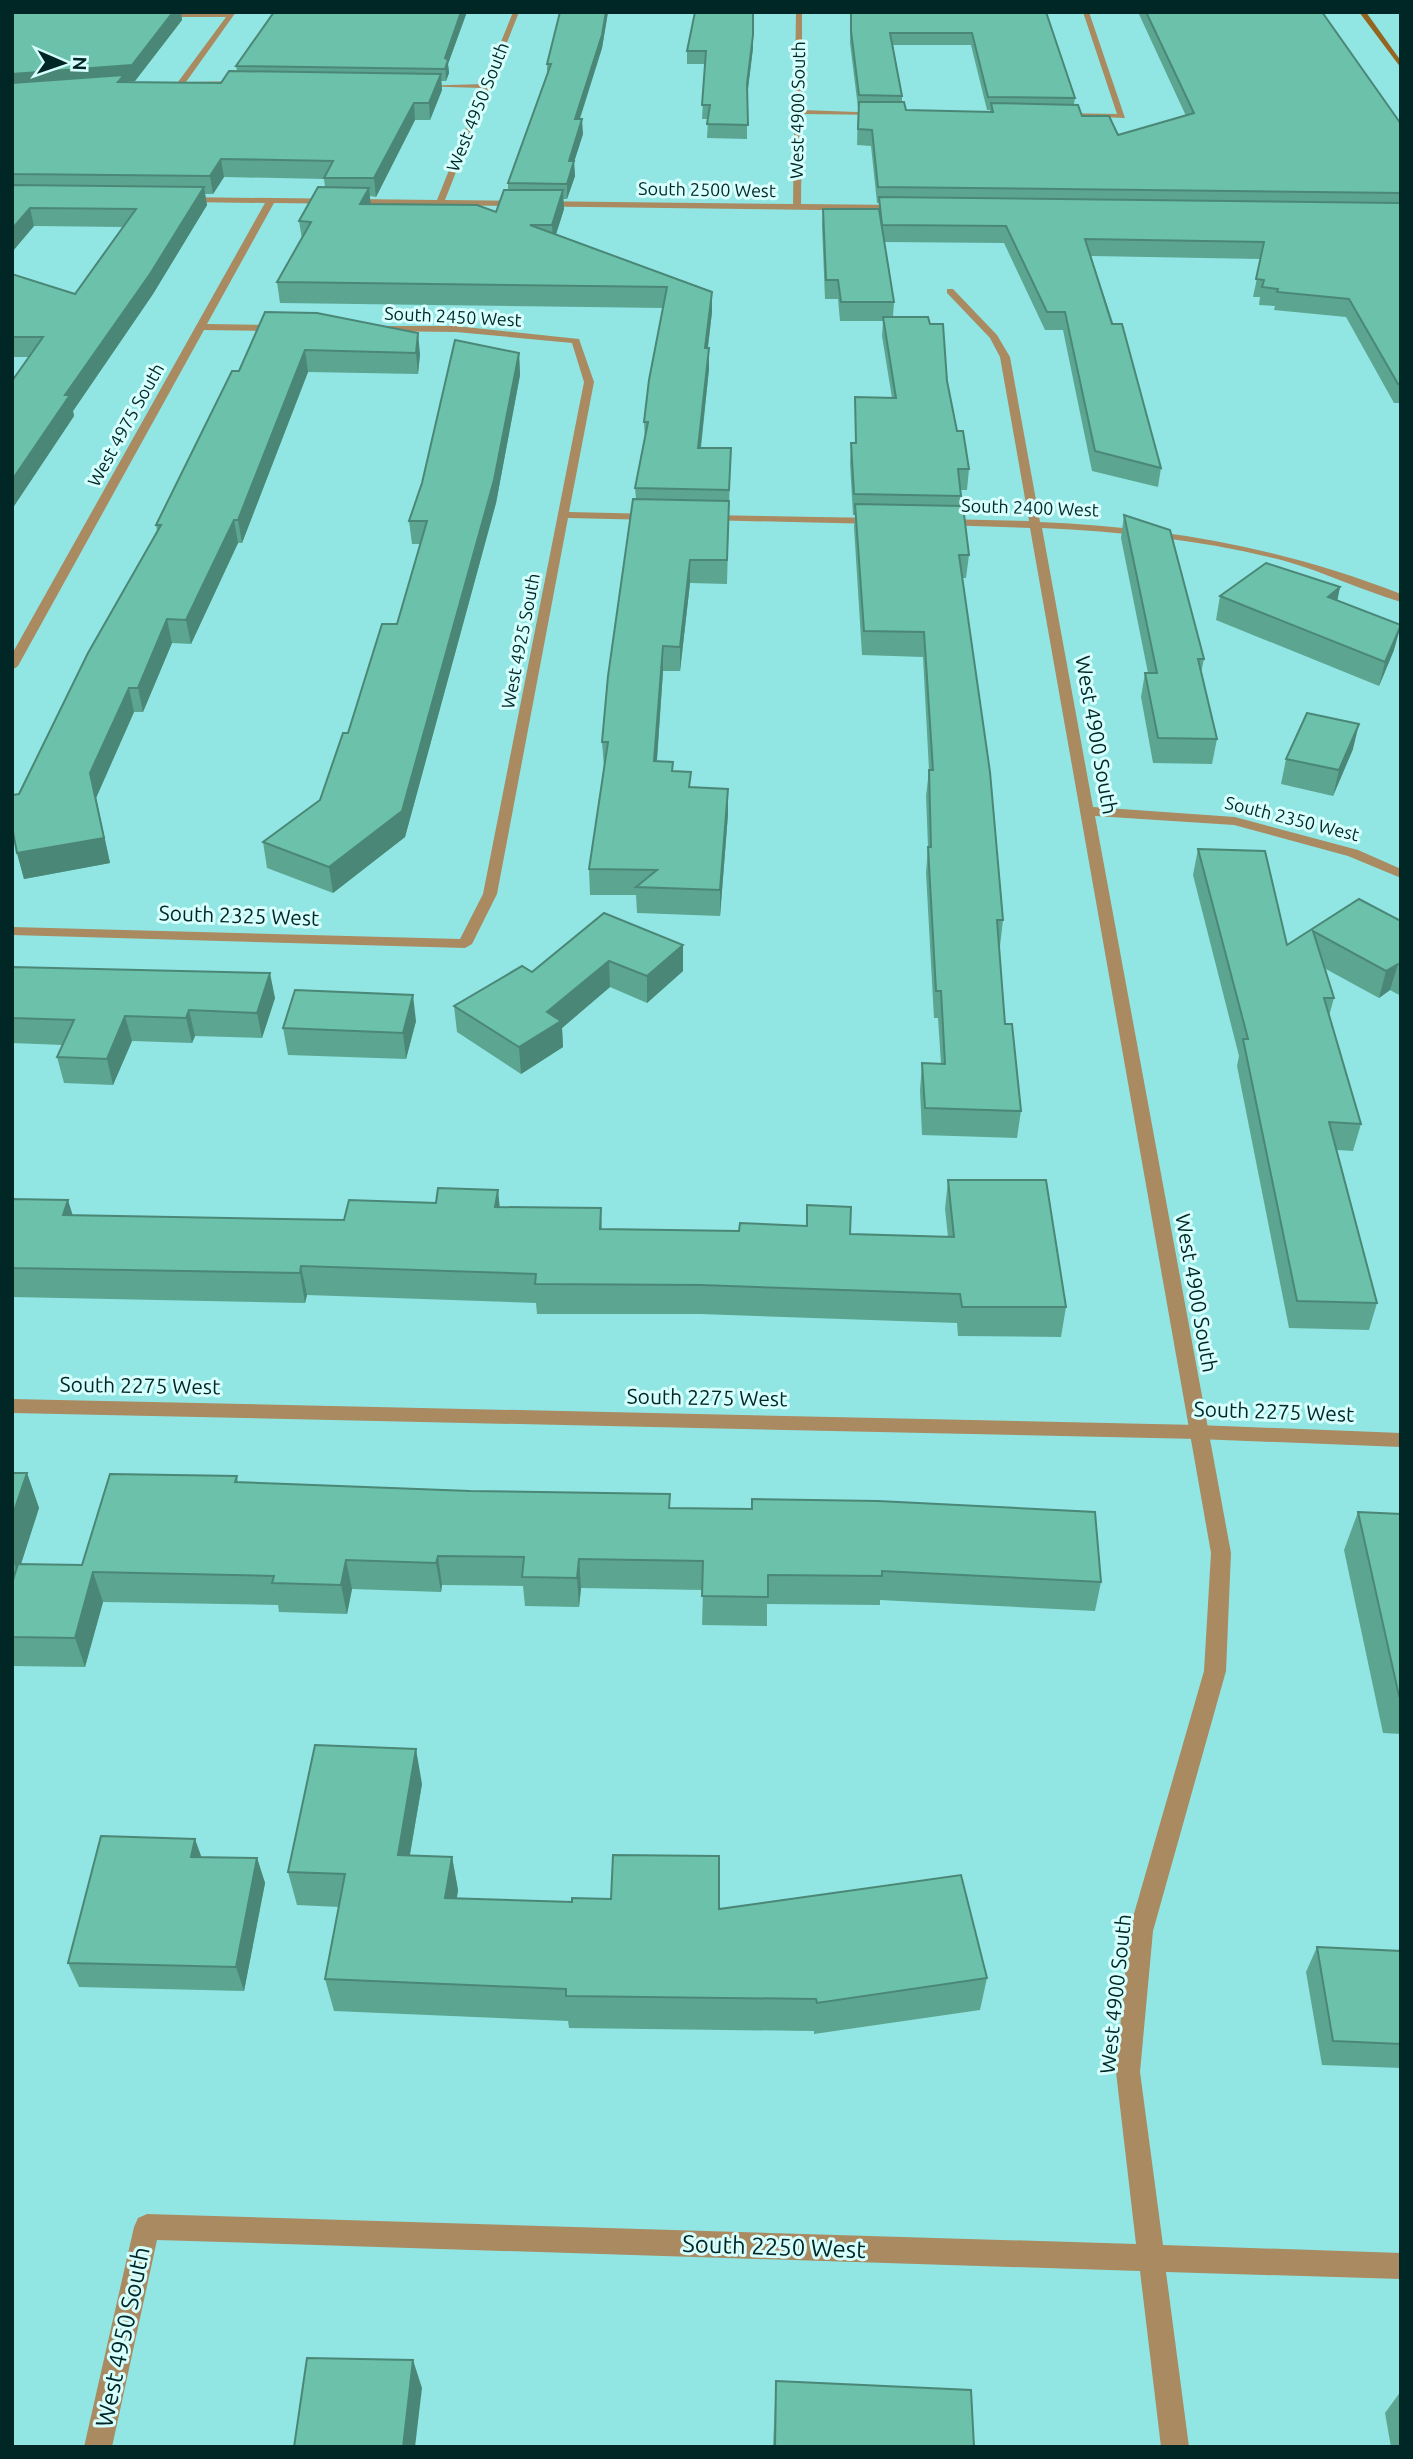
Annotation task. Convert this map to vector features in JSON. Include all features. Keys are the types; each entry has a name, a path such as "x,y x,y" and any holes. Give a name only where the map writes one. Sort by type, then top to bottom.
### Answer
{"main road":[{"path":"1362,12 1401,66"}],"street":[{"name":"West 4950 South","path":"440,202 516,12"},
{"name":"West 4900 South","path":"797,207 799,12"},
{"path":"1055,115 1122,116 1086,12"},
{"path":"142,15 232,14"},
{"path":"182,82 232,14"},
{"path":"143,86 182,82 249,83"},
{"path":"411,85 487,86"},
{"path":"797,112 894,113"},
{"name":"South 2500 West","path":"176,199 907,208"},
{"name":"West 4975 South","path":"12,666 271,200"},
{"name":"West 4900 South","path":"950,291 994,337 1005,357 1221,1553 1215,1671 1141,1931 1128,2072 1175,2447"},
{"path":"201,327 298,328"},
{"name":"South 2450 West","path":"364,328 456,329 576,341"},
{"name":"West 4925 South","path":"465,944 490,894 589,382 576,341"},
{"path":"564,515 675,517"},
{"path":"688,517 892,521"},
{"name":"South 2400 West","path":"933,522 1125,529 1206,539 1283,555 1344,573 1401,598"},
{"name":"South 2350 West","path":"1086,811 1235,821 1353,853 1401,874"},
{"name":"South 2325 West","path":"12,931 465,944"},
{"name":"South 2275 West","path":"12,1406 1198,1432 1401,1440"},
{"name":"West 4950 South","path":"98,2447 147,2227"},
{"name":"South 2250 West","path":"147,2227 1401,2266"}],"building":[{"path":"12,12 173,12 132,65 12,74"},
{"path":"274,12 461,12 445,58 448,60 445,69 236,66"},
{"path":"560,12 606,12 602,35 575,119 582,119 569,161 574,161 567,184 508,183 551,64 547,64"},
{"path":"695,12 753,12 747,84 748,125 707,124 710,105 702,105 706,51 687,51"},
{"path":"851,12 1046,12 1075,98 988,97 972,33 890,33 902,96 859,95"},
{"path":"1146,12 1322,12 1401,124 1401,193 878,187 872,130 858,129 859,102 904,102 906,110 993,112 991,103 1078,105 1082,116 1109,116 1118,135 1194,113"},
{"path":"229,71 441,74 429,103 414,103 374,178 324,178 333,161 221,159 210,176 12,174 12,83 124,75 118,82 221,83"},
{"path":"12,185 204,187 150,274 65,395 70,395 12,480 12,381 43,337 12,337 12,274 75,294 136,209 30,208 12,229"},
{"path":"318,187 369,188 360,204 477,205 496,212 504,190 563,190 552,225 530,225 712,292 698,448 731,448 729,490 635,488 648,422 644,422 649,380 667,287 277,282 311,222 299,221"},
{"path":"879,197 1401,203 1401,384 1398,384 1349,299 1277,292 1278,289 1262,287 1264,280 1256,279 1264,242 1085,239 1112,324 1122,324 1161,468 1095,451 1065,312 1047,312 1006,226 882,225"},
{"path":"823,209 879,209 894,302 841,302 838,280 826,280"},
{"path":"265,312 317,313 418,333 416,353 305,350 238,520 234,520 186,620 167,619 138,688 129,688 90,773 104,838 17,853 12,827 12,795 19,794 88,653 161,525 156,525 232,371 239,371"},
{"path":"883,317 928,317 930,324 943,324 947,381 957,431 963,431 969,469 958,469 961,496 854,494 851,443 856,443 855,397 896,398"},
{"path":"455,340 519,353 494,480 402,811 329,867 263,842 320,800 343,733 348,733 382,624 397,624 427,521 409,521 422,483"},
{"path":"633,499 729,501 727,560 690,560 680,647 663,646 654,761 673,762 672,771 691,772 689,787 728,789 720,890 636,887 657,870 589,869 608,742 602,742 608,676"},
{"path":"855,504 963,506 969,555 959,555 990,772 1003,920 997,920 1005,1024 1012,1024 1021,1111 925,1108 922,1063 945,1064 941,991 936,991 928,847 931,847 929,770 933,770 924,632 864,631"},
{"path":"1124,515 1170,530 1204,659 1198,659 1217,739 1158,738 1145,673 1157,673"},
{"path":"1266,563 1340,587 1328,597 1401,625 1385,662 1220,596"},
{"path":"1307,713 1359,724 1339,770 1286,759"},
{"path":"1198,849 1265,851 1287,945 1359,899 1401,921 1401,965 1386,971 1313,931 1334,998 1324,998 1361,1124 1329,1122 1377,1303 1297,1301 1243,1039 1248,1039"},
{"path":"604,913 683,945 647,976 609,961 547,1012 561,1021 519,1047 454,1006 522,966 532,972"},
{"path":"12,967 270,973 257,1013 189,1010 186,1018 125,1016 107,1059 57,1057 74,1020 12,1018"},
{"path":"295,990 413,995 403,1033 283,1028"},
{"path":"948,1180 1046,1180 1066,1307 962,1307 960,1294 700,1285 535,1284 536,1274 301,1266 300,1273 12,1268 12,1199 68,1200 63,1215 344,1220 349,1200 436,1203 438,1188 498,1190 495,1207 601,1208 600,1229 739,1231 740,1223 807,1226 807,1205 851,1207 850,1234 954,1237"},
{"path":"12,1473 27,1473 12,1517"},
{"path":"110,1474 237,1476 235,1482 470,1491 670,1494 669,1508 752,1509 752,1499 878,1501 1095,1512 1101,1582 882,1571 882,1576 768,1575 768,1597 702,1596 703,1561 579,1559 577,1578 522,1577 524,1557 438,1556 436,1563 346,1560 341,1585 272,1583 274,1576 93,1572 75,1638 12,1637 12,1583 18,1564 82,1565"},
{"path":"1358,1512 1401,1514 1401,1696 1399,1696"},
{"path":"315,1745 416,1749 398,1855 452,1857 445,1898 572,1902 572,1898 611,1899 613,1855 719,1856 719,1909 961,1875 987,1978 817,2003 816,1999 566,1996 566,1989 325,1979 345,1874 288,1872"},
{"path":"101,1836 195,1839 191,1857 257,1858 236,1967 68,1963"},
{"path":"1317,1947 1401,1951 1401,2044 1333,2041"},
{"path":"307,2358 413,2360 403,2447 294,2447"},
{"path":"776,2381 971,2390 974,2447 775,2447"}]}
